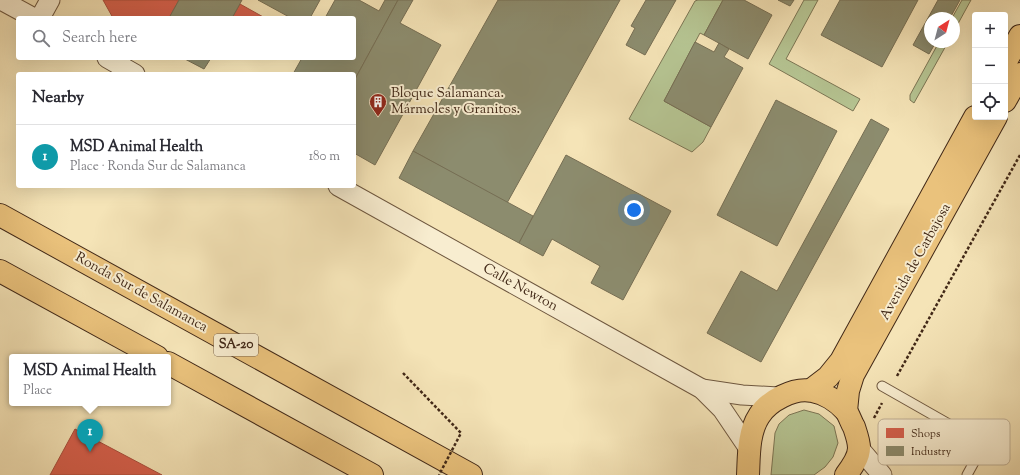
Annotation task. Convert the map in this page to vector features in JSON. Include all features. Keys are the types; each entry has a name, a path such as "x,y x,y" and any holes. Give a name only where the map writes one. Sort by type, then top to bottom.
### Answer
{"main road":[{"path":"1008,58 1020,36"},
{"path":"1008,96 1020,74"},
{"name":"Avenida de Carbajosa","path":"811,390 828,377 841,361 973,120"},
{"name":"Avenida de Carbajosa","path":"846,411 848,391 853,375 994,120"},
{"name":"Ronda Sur de Salamanca","path":"0,215 471,475"},
{"path":"0,271 152,354"},
{"path":"171,365 372,475"},
{"name":"Avenida de Carbajosa","path":"748,475 749,450 753,431 759,416 767,406 778,397 799,391 811,390 828,396 846,411 856,434 859,448"},
{"path":"846,475 854,464 859,448"}],"street":[{"path":"1,0 30,16"},
{"path":"41,16 50,0"},
{"path":"110,60 132,72"},
{"name":"Calle Newton","path":"342,188 702,389 722,409 749,450"},
{"name":"Calle Newton","path":"702,389 742,395 778,397"},
{"path":"859,448 882,475"}],"lane":[{"path":"886,388 940,419"},
{"path":"967,475 972,465"}],"path":[{"path":"871,424 886,388 1020,155"},
{"path":"403,372 461,433 438,475"}],"green space":[{"path":"723,0 704,35 700,33 664,101 711,127 703,142 692,152 629,119 695,1"},
{"path":"804,0 818,0 786,59 860,99 853,111 769,64"},
{"path":"962,0 971,0 960,20 960,12 955,12"},
{"path":"936,48 945,48 914,103 910,100 910,95"},
{"path":"804,410 819,414 834,426 838,443 833,457 825,467 814,475 771,475 775,433 779,424 789,415"}],"building: Shops":[{"path":"103,0 179,0 170,16 112,16"},
{"path":"240,4 261,16 233,16"},
{"path":"75,429 162,475 50,475"}],"building: Industry":[{"path":"179,0 242,0 233,16 170,16"},
{"path":"258,0 320,0 311,16 287,16"},
{"path":"335,0 359,0 379,11 385,0 398,0 356,77 356,72 294,72 301,60 356,60 356,16 326,16"},
{"name":"Bloque Salamanca. Mármoles y Granitos.","path":"398,0 413,0 400,23 441,45 375,165 356,154 356,77"},
{"path":"498,0 620,0 507,203 413,151"},
{"path":"646,0 676,0 645,55 626,45 635,28 631,26"},
{"path":"723,0 744,0 772,15 748,59 704,35"},
{"path":"778,0 794,0 790,6"},
{"path":"840,0 918,0 882,67 821,35"},
{"path":"938,0 960,0 953,12 931,12"},
{"path":"924,25 924,48 932,48 929,54 913,45"},
{"path":"695,42 714,52 719,43 729,49 724,57 743,68 711,127 664,101"},
{"path":"187,60 210,60 204,69"},
{"path":"776,100 837,131 777,246 717,215"},
{"path":"871,119 889,129 761,362 707,333 741,271 777,291"},
{"path":"413,151 533,216 519,243 399,178"},
{"path":"566,155 671,211 623,300 591,283 600,266 552,239 543,256 519,243"}],"place":[{"name":"Bloque Salamanca. Mármoles y Granitos.","path":"378,117"},
{"name":"MSD Animal Health","path":"90,452"}]}
